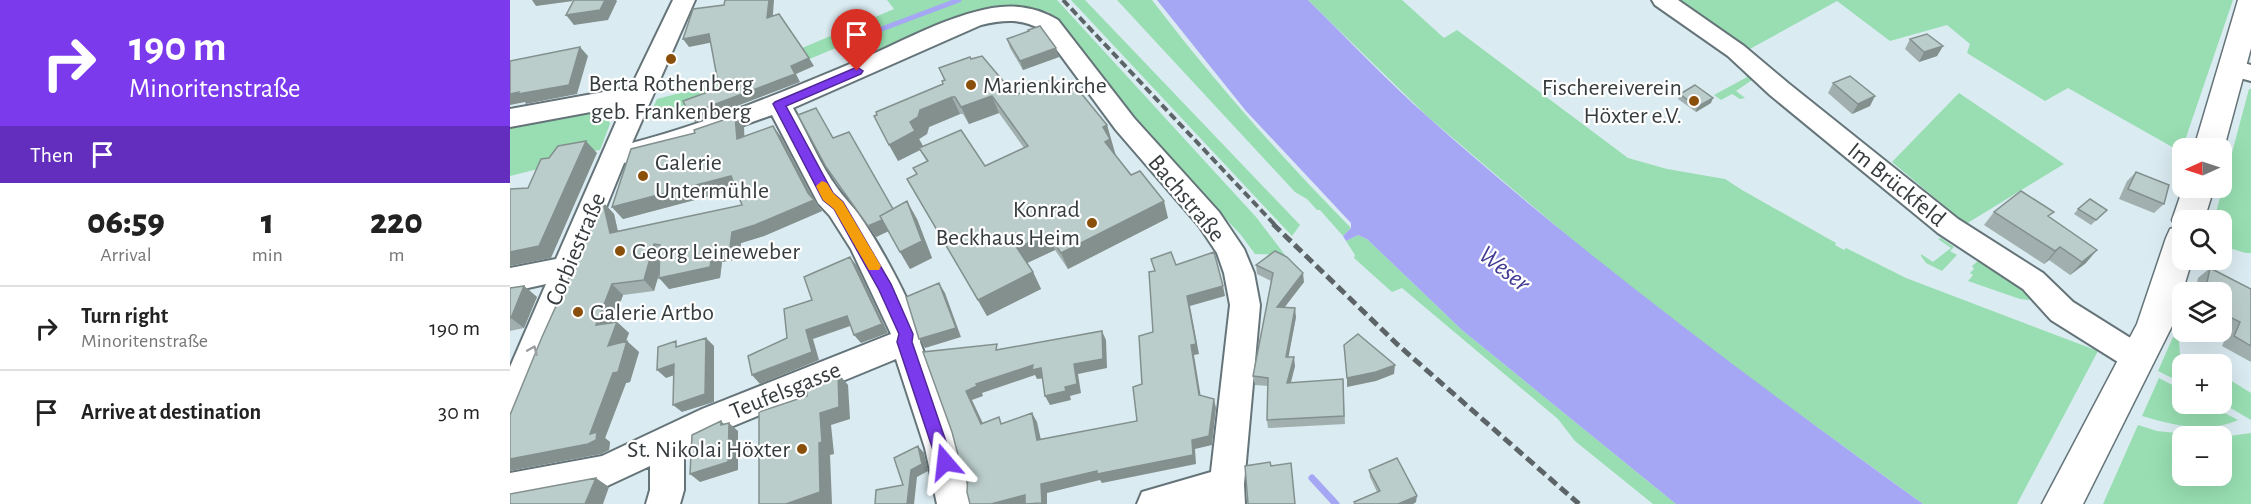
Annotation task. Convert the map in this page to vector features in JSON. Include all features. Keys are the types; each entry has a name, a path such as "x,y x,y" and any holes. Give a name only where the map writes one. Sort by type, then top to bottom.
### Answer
{"main road":[{"path":"2213,138 2243,62 2251,0"},
{"path":"2062,504 2154,326 2172,269"}],"street":[{"name":"Corbiestraße","path":"510,404 613,157 684,0"},
{"name":"Im Brückfeld","path":"1663,0 1737,51 1786,94 1948,226 2032,281 2130,373"},
{"name":"Bachstraße","path":"613,157 670,142 779,104 973,20 1007,14 1023,14 1041,19 1050,25 1125,124 1209,219 1230,249 1239,273 1245,304 1228,494"},
{"path":"510,118 641,94"},
{"path":"779,104 828,196 839,206 886,288 906,334 905,342 942,448 954,504"},
{"path":"510,280 567,268"},
{"name":"Teufelsgasse","path":"510,489 607,470 714,419 905,342"},
{"path":"663,504 668,490 667,441"},
{"path":"1154,504 1228,494"}],"green space":[{"path":"887,0 1057,0 1256,217 1285,255 1255,254 1241,235 1148,137 1049,12 1026,9 984,14 943,27 883,55 867,35 728,93 648,119 657,99 722,82 894,9"},
{"path":"1071,0 1085,0 1300,225 1292,236"},
{"path":"1117,0 1152,0 1248,117 1351,228 1343,236 1320,210 1295,192"},
{"path":"1308,0 1402,0 1444,38 1457,30 1628,158 1667,169 1725,179 1836,243 1835,245 1844,250 1846,248 1906,278 2098,351 2017,504 1923,504 1759,385 1603,266 1427,116"},
{"path":"1677,0 2233,0 2186,138 2172,138 2172,147 2068,88 2045,101 1967,53 1970,44 1947,25 1890,41 1837,1 1748,50"},
{"path":"1749,76 1754,77 1762,87 1752,80 1736,91 1745,98 1740,99 1732,94 1721,100 1714,95"},
{"path":"2249,89 2251,89 2251,253 2232,249 2232,210 2217,210 2220,198 2232,198 2232,153"},
{"path":"1959,93 2064,164 1966,224 1892,162"},
{"path":"596,112 608,114 610,124 600,150 567,155 538,169 510,176 510,127"},
{"path":"1358,235 1367,239 1462,330 1676,504 1653,504 1575,441 1558,419 1402,288 1392,292 1354,258 1355,255 1346,241"},
{"path":"1941,238 1954,247 1950,251 1957,255 1942,271 1926,263 1921,256 1921,254 1933,262 1951,248 1938,239"},
{"path":"1978,261 1992,267 2033,297 2029,300 2020,299 1968,281 1973,275 1970,273 1974,269 1972,266"},
{"path":"2172,339 2172,342 2179,342 2180,354 2172,354 2172,378 2158,371"},
{"path":"2159,378 2172,385 2172,414 2226,414 2238,420 2219,426 2184,426 2142,416"},
{"path":"2232,381 2251,393 2251,420 2232,409"},
{"path":"2138,425 2172,433 2172,486 2232,486 2232,436 2251,433 2251,504 2103,504"}],"water":[{"name":"Weser","path":"1157,0 1308,0 1412,103 1487,169 1609,269 1923,504 1676,504 1462,330 1367,239 1358,235 1346,241 1343,236 1351,228 1351,223 1246,111"}],"building":[{"path":"574,0 605,0 600,10 566,15"},
{"path":"725,0 769,0 767,18 779,14 809,58 791,66 795,74 689,114 683,101 719,88 709,34 683,39 693,9 724,5"},
{"path":"1040,26 1056,48 1020,61 1007,39"},
{"path":"1927,34 1943,46 1924,52 1910,39"},
{"path":"580,47 569,85 510,94 510,61"},
{"path":"982,56 1015,95 1054,79 1065,92 1076,87 1107,125 1103,127 1110,139 1105,142 1131,175 1140,171 1164,201 1061,253 1048,233 1017,248 1033,272 978,300 907,179 917,174 913,168 928,161 919,148 961,130 985,166 1028,146 992,96 961,107 955,97 952,97 920,110 918,117 910,122 915,131 889,145 874,116 877,115 876,112 943,84 942,81 945,80 939,68 970,57 971,59"},
{"path":"1850,76 1875,96 1858,104 1833,83"},
{"path":"1695,85 1713,98 1697,107 1680,94"},
{"path":"816,108 833,138 849,132 893,209 880,216 882,220 868,226 826,167 798,115"},
{"path":"735,116 737,139 773,126 808,193 814,200 755,225 732,232 730,247 713,251 710,267 659,278 660,245 654,244 644,280 612,284 596,325 617,322 608,346 627,341 618,372 613,373 590,434 597,432 596,440 588,444 510,459 510,415 542,337 603,202 610,233 742,205 731,176 612,207 631,149 695,133 694,130"},
{"path":"586,141 539,246 510,252 510,189 528,188 541,159 549,158 558,146"},
{"path":"2136,172 2169,185 2164,204 2128,189"},
{"path":"2021,191 2054,212 2048,216 2097,250 2082,262 2060,247 2055,251 1994,212"},
{"path":"2090,199 2107,210 2096,220 2078,209"},
{"path":"907,201 922,241 900,252 880,216"},
{"path":"1275,251 1287,257 1303,273 1277,307 1295,308 1286,357 1294,357 1287,383 1343,379 1344,416 1267,420 1268,378 1253,376 1273,273 1256,265"},
{"path":"1171,252 1176,265 1214,252 1223,286 1187,296 1196,344 1191,345 1199,395 1214,399 1209,436 1192,440 1193,455 1097,474 1097,471 1041,484 1042,503 1025,504 1025,495 991,504 970,504 967,492 968,473 963,474 952,432 923,352 997,344 996,350 1102,331 1103,359 1074,364 1077,384 1065,387 1066,391 1045,396 1041,368 1032,370 1033,365 976,384 977,386 966,391 981,424 999,417 1001,424 1032,413 1037,440 1137,421 1133,387 1142,384 1139,336 1153,332 1149,272 1155,271 1151,259"},
{"path":"850,257 882,324 854,335 847,316 806,330 812,352 752,375 748,356 787,338 784,309 812,300 804,277"},
{"path":"2210,270 2214,270 2251,289 2251,346 2234,336 2240,322 2232,318 2232,282 2207,282"},
{"path":"939,283 956,328 919,339 906,297"},
{"path":"524,286 511,318 510,318 510,288"},
{"path":"1358,334 1395,365 1347,378 1344,345"},
{"path":"706,338 705,394 673,405 674,364 657,370 658,347 676,341 676,347"},
{"name":"St. Nikolai Höxter","path":"838,373 839,407 820,413 822,442 819,443 820,492 786,504 759,504 759,412 807,396 807,382"},
{"path":"721,421 721,425 729,423 728,462 690,474 692,435"},
{"path":"918,446 922,464 911,470 907,504 875,504 876,490 903,485 894,458"},
{"path":"1397,458 1417,496 1398,504 1355,504 1354,502 1380,491 1369,470"},
{"path":"1270,462 1271,466 1291,463 1295,504 1248,504 1245,466"},
{"path":"596,478 585,504 510,504 510,494"}],"waterway":[{"path":"879,30 959,0"},
{"path":"1312,478 1336,504"}],"railway":[{"path":"1063,0 1275,225"},
{"path":"1273,224 1398,345 1579,504"}],"slow traffic":[{"path":"822,186 828,196 839,206 874,266"}],"place":[{"name":"Berta Rothenberg geb. Frankenberg","path":"671,59"},
{"name":"Marienkirche","path":"971,85"},
{"name":"Fischereiverein Höxter e.V.","path":"1694,101"},
{"name":"Galerie Untermühle","path":"643,176"},
{"name":"Konrad Beckhaus Heim","path":"1092,223"},
{"name":"Georg Leineweber","path":"620,251"},
{"name":"Galerie Artbo","path":"578,312"},
{"name":"St. Nikolai Höxter","path":"802,449"}],"route":[{"path":"857,71 779,104 828,196 839,206 886,288 906,334 905,342 945,462"}]}
